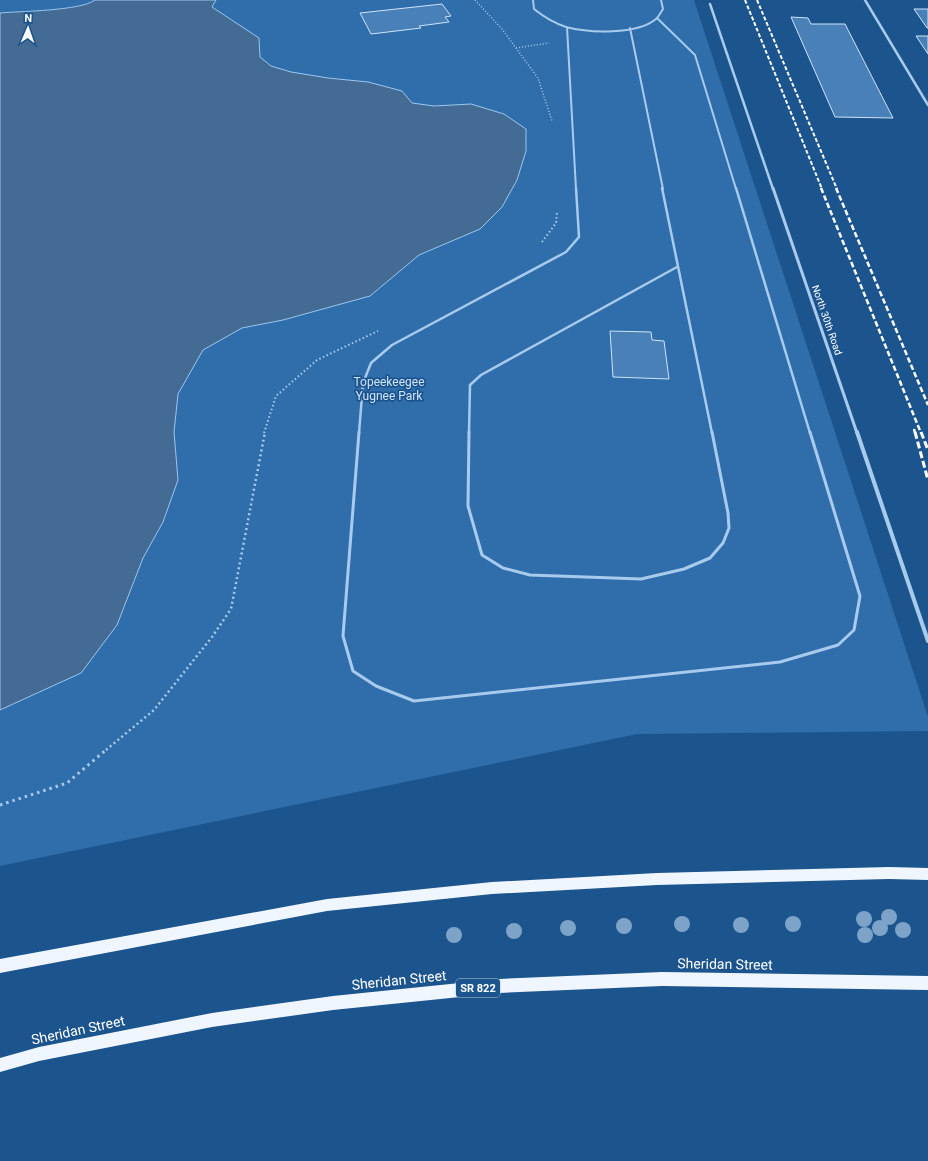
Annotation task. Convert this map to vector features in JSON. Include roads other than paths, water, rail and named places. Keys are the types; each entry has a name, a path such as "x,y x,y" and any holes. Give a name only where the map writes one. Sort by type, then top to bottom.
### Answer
{"main road":[{"path":"0,966 327,905 499,888 657,879 889,873 928,874"},
{"name":"Sheridan Street","path":"0,1065 39,1054 212,1020 333,1003 499,986 662,979 925,983"}],"street":[{"path":"864,0 928,106"},
{"name":"North 30th Road","path":"710,4 928,641"}],"lane":[{"path":"533,0 534,9 544,18 567,27 586,30 611,31 643,26 657,18 663,9 661,0"},
{"path":"567,27 579,237 566,252 392,345 371,363 363,383 343,636 353,671 376,686 414,701 780,662 838,645 854,630 860,596 695,55 657,18"},
{"path":"630,28 728,513 729,528 723,543 710,558 684,569 641,579 530,575 503,568 482,555 468,506 470,385 481,374 677,266"}],"railway":[{"path":"745,0 822,189"},
{"path":"757,0 837,189"},
{"path":"821,188 921,433"},
{"path":"836,188 928,405"},
{"path":"914,429 915,433"},
{"path":"915,432 928,480"},
{"path":"921,432 928,450"}],"park label":[{"name":"Topeekeegee Yugnee Park","path":"389,389"}]}
